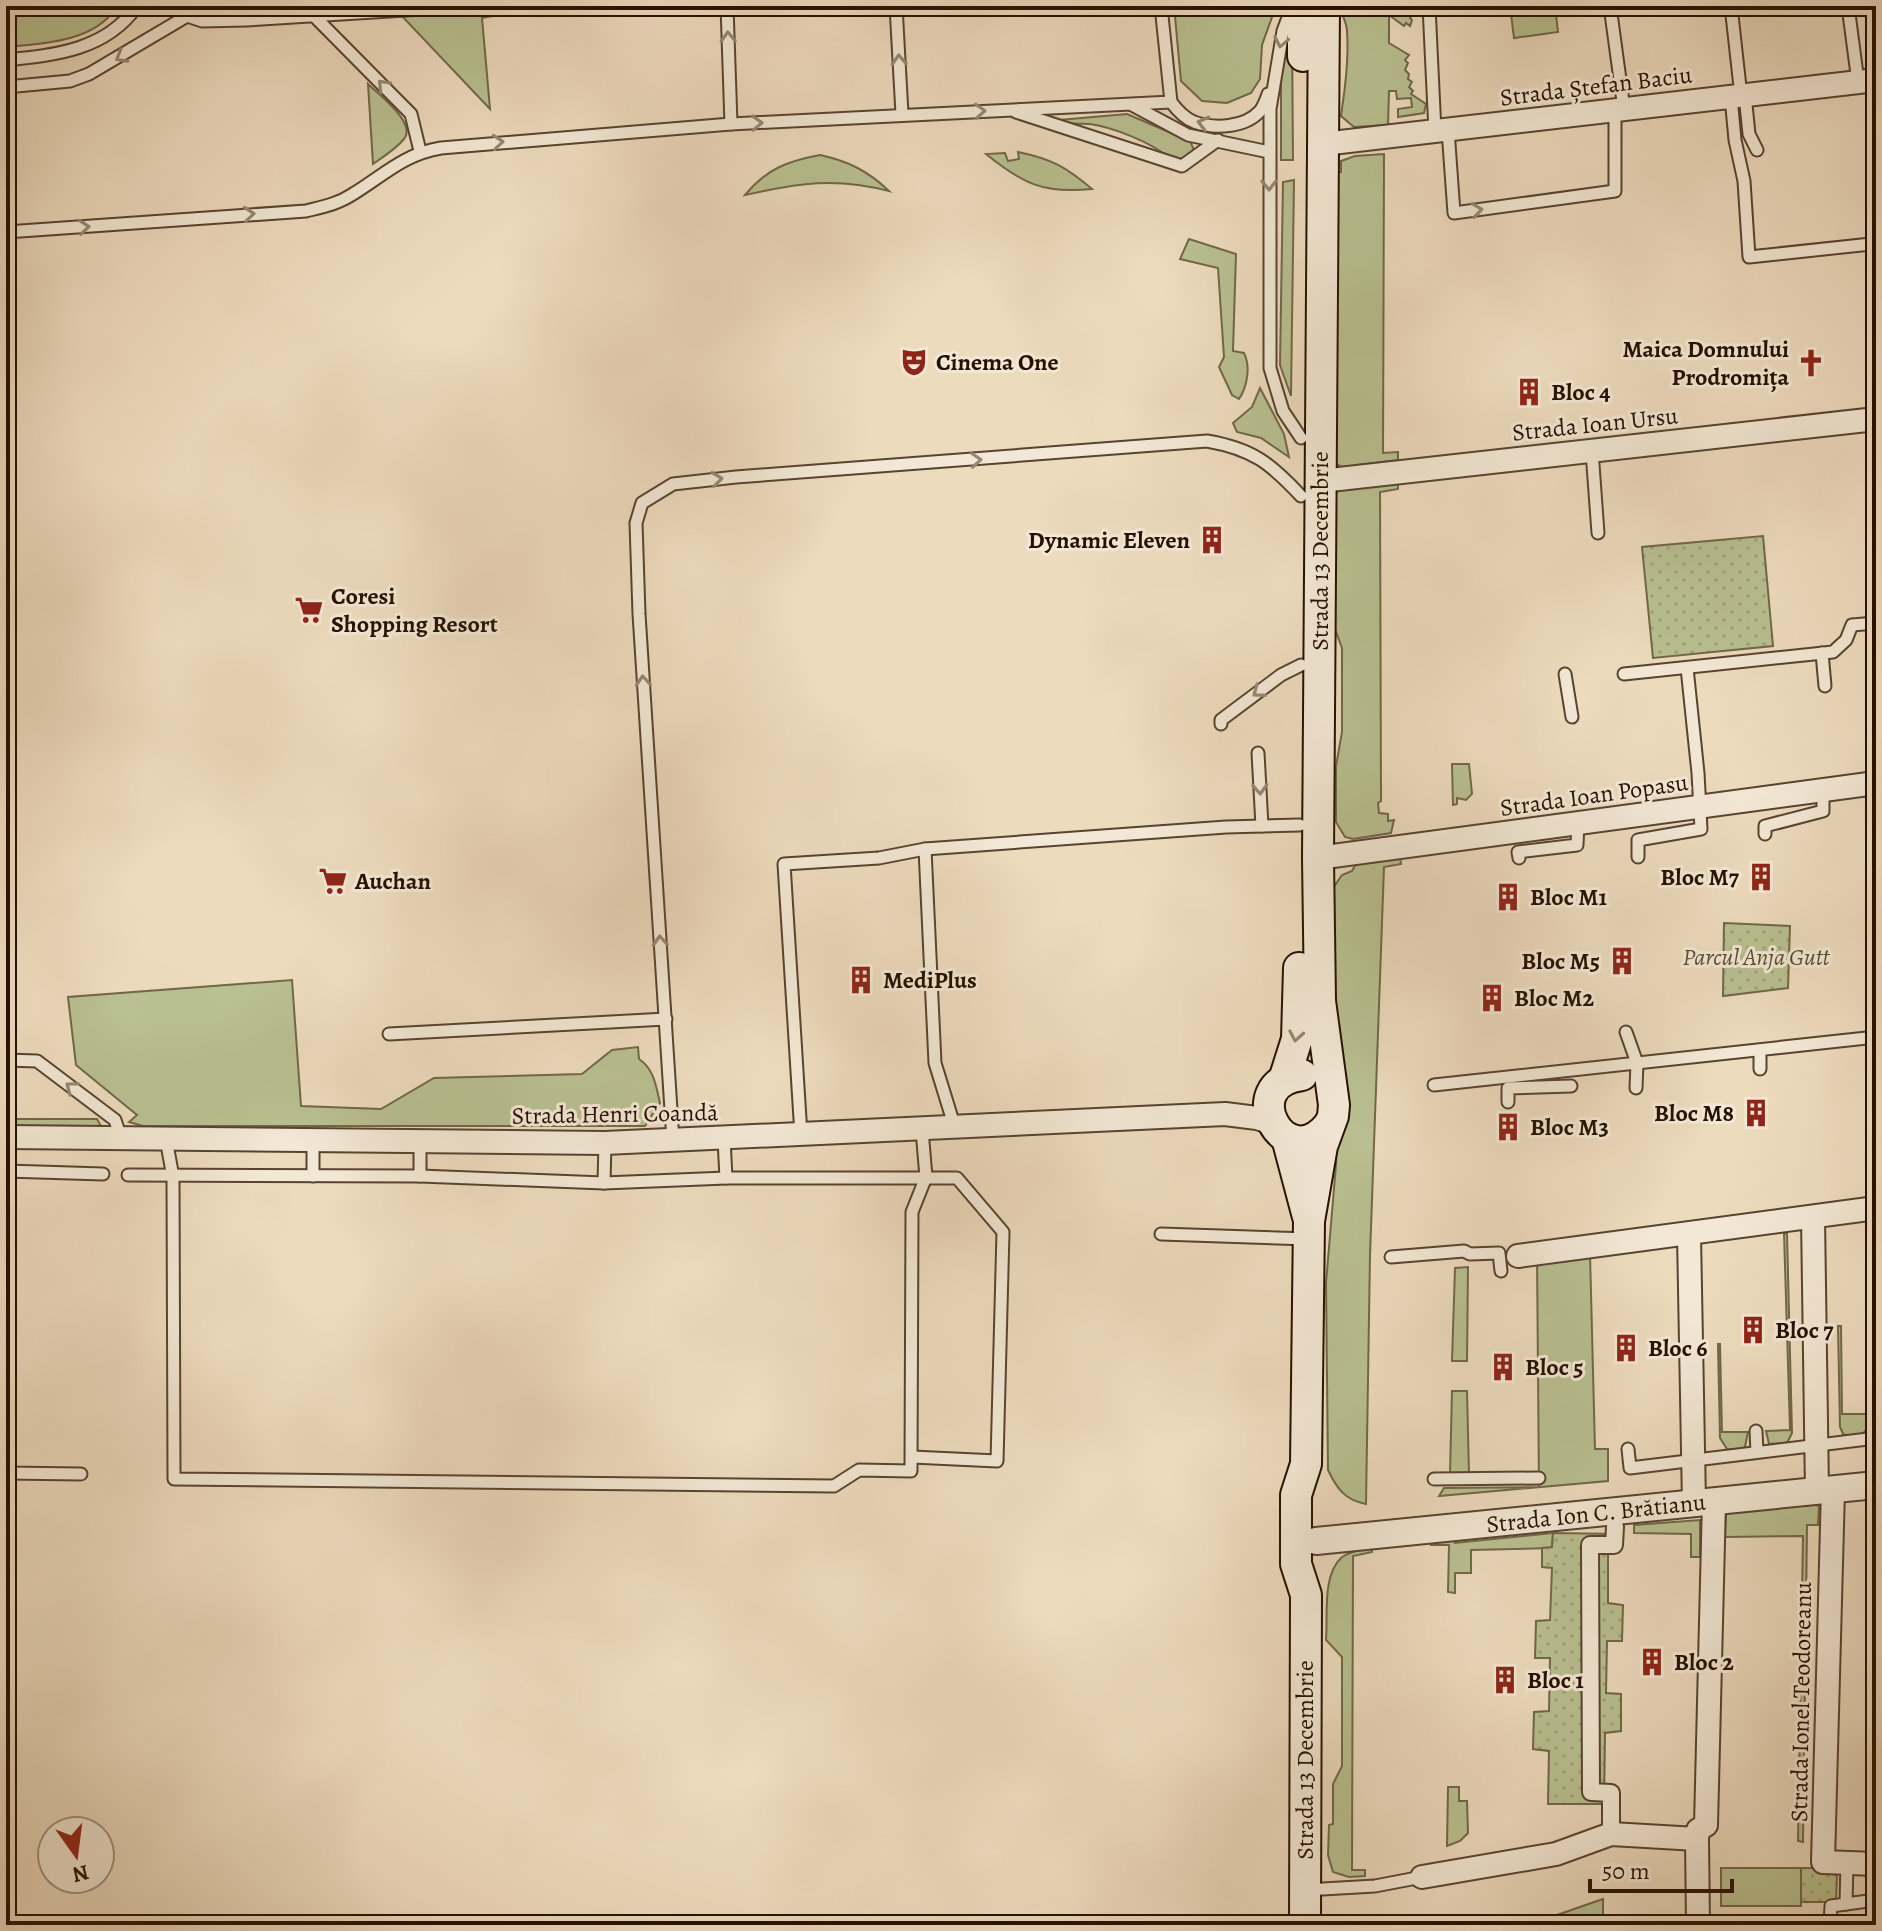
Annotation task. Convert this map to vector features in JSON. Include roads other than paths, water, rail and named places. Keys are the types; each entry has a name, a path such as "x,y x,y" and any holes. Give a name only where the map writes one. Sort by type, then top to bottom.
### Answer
{"main road":[{"name":"Strada 13 Decembrie","path":"1303,6 1301,438 1311,489 1320,1001 1330,1110 1309,1230 1306,1464 1296,1495 1296,1564 1306,1595 1305,1925"},
{"name":"Strada 13 Decembrie","path":"1309,1230 1278,1110 1297,1039 1299,1009 1301,665 1311,489 1323,144 1324,6"},
{"path":"1292,1076 1311,1077 1326,1087 1330,1110 1322,1133 1309,1140 1278,1110 1292,1076"},
{"name":"Strada 13 Decembrie","path":"1306,1464 1316,1495 1316,1568 1306,1595"}],"street":[{"name":"Strada Ștefan Baciu","path":"1323,144 1867,81"},
{"name":"Strada Ioan Ursu","path":"1311,489 1592,451 1876,419"},
{"name":"Strada Ioan Popasu","path":"1318,858 1876,783"},
{"name":"Strada Henri Coandă","path":"6,1137 605,1143 1225,1114 1246,1103 1278,1110"},
{"path":"1509,1264 1876,1208"},
{"path":"1813,1217 1816,1445 1825,1490"},
{"path":"1689,1235 1693,1461 1704,1502 1706,1825 1698,1830 1697,1839 1698,1925"},
{"name":"Strada Ion C. Brătianu","path":"1316,1541 1876,1485"},
{"name":"Strada Ionel Teodoreanu","path":"1825,1490 1823,1862 1847,1863"},
{"path":"1611,1834 1611,1793 1591,1792 1590,1545 1614,1545 1615,1527"},
{"path":"1422,1877 1556,1854 1611,1834 1697,1839"},
{"path":"1847,1863 1876,1864"}],"lane":[{"path":"6,60 51,55 91,44 127,20 137,6"},
{"path":"175,6 187,16 202,21 470,6"},
{"path":"727,6 731,124"},
{"path":"896,6 902,114"},
{"path":"1161,6 1171,102 1193,122 1215,127 1247,121 1261,111 1275,79"},
{"path":"1292,6 1283,31 1275,79 1269,152 1270,368 1283,411 1301,438"},
{"path":"1429,6 1441,131 1454,213 1615,191 1620,110 1610,6"},
{"path":"1731,6 1739,96 1749,134 1757,150"},
{"path":"1848,6 1867,81"},
{"path":"313,15 411,114 420,151"},
{"path":"6,87 70,81 89,74 187,16"},
{"path":"1739,96 1735,140 1744,181 1749,257 1871,244"},
{"path":"6,232 306,211 333,205 351,196 420,151 731,124 1171,102"},
{"path":"1131,105 1188,135 1269,152"},
{"path":"1007,109 1182,166 1218,140"},
{"path":"673,1141 639,614 636,523 642,503 673,484 736,477 1207,441 1241,449 1311,489"},
{"path":"1592,451 1598,533"},
{"path":"1624,674 1822,653 1839,649 1852,625 1876,623"},
{"path":"1822,653 1825,686"},
{"path":"1221,724 1221,720 1281,675 1301,665"},
{"path":"1638,857 1638,840 1701,829 1687,668"},
{"path":"1565,674 1572,717"},
{"path":"1258,753 1262,826"},
{"path":"1765,834 1765,826 1823,811 1823,790"},
{"path":"1519,858 1518,852 1577,845 1578,823"},
{"path":"801,1135 784,864 879,858 925,849 1300,825"},
{"path":"925,849 935,1063 956,1128"},
{"path":"389,1034 666,1019"},
{"path":"1626,1032 1637,1063 1636,1088"},
{"path":"1434,1085 1876,1037"},
{"path":"1760,1050 1760,1069"},
{"path":"6,1060 37,1061 115,1120 121,1138"},
{"path":"1508,1102 1508,1088 1571,1086"},
{"path":"166,1139 173,1177 174,1479 834,1486 859,1470 911,1471 912,1212 926,1177 922,1130"},
{"path":"313,1139 313,1176"},
{"path":"724,1139 726,1178"},
{"path":"420,1140 420,1176"},
{"path":"604,1183 605,1143"},
{"path":"6,1171 103,1174"},
{"path":"128,1175 420,1176 604,1183 726,1178 957,1178 1003,1232 997,1461 912,1457"},
{"path":"1161,1234 1309,1230"},
{"path":"1391,1257 1464,1251 1470,1254 1499,1253 1509,1264"},
{"path":"1756,1431 1757,1452"},
{"path":"1628,1449 1630,1468 1876,1438"},
{"path":"6,1473 81,1474"},
{"path":"1434,1479 1539,1478"},
{"path":"1846,1904 1847,1863"},
{"path":"1305,1890 1375,1886 1422,1877"},
{"path":"1830,1925 1831,1906 1876,1900"}],"place":[{"name":"Cinema One","path":"914,362"},
{"name":"Maica Domnului Prodromița","path":"1811,363"},
{"name":"Bloc 4","path":"1529,392"},
{"name":"Dynamic Eleven","path":"1212,540"},
{"name":"Coresi Shopping Resort","path":"309,610"},
{"name":"Bloc M7","path":"1761,877"},
{"name":"Auchan","path":"333,881"},
{"name":"Bloc M1","path":"1508,897"},
{"name":"Bloc M5","path":"1622,961"},
{"name":"MediPlus","path":"861,980"},
{"name":"Bloc M2","path":"1492,998"},
{"name":"Bloc M8","path":"1756,1113"},
{"name":"Bloc M3","path":"1508,1127"},
{"name":"Bloc 7","path":"1753,1330"},
{"name":"Bloc 6","path":"1626,1348"},
{"name":"Bloc 5","path":"1503,1367"},
{"name":"Bloc 2","path":"1652,1662"},
{"name":"Bloc 1","path":"1505,1680"}],"park label":[{"name":"Parcul Anja Gutt","path":"1756,957"}]}
